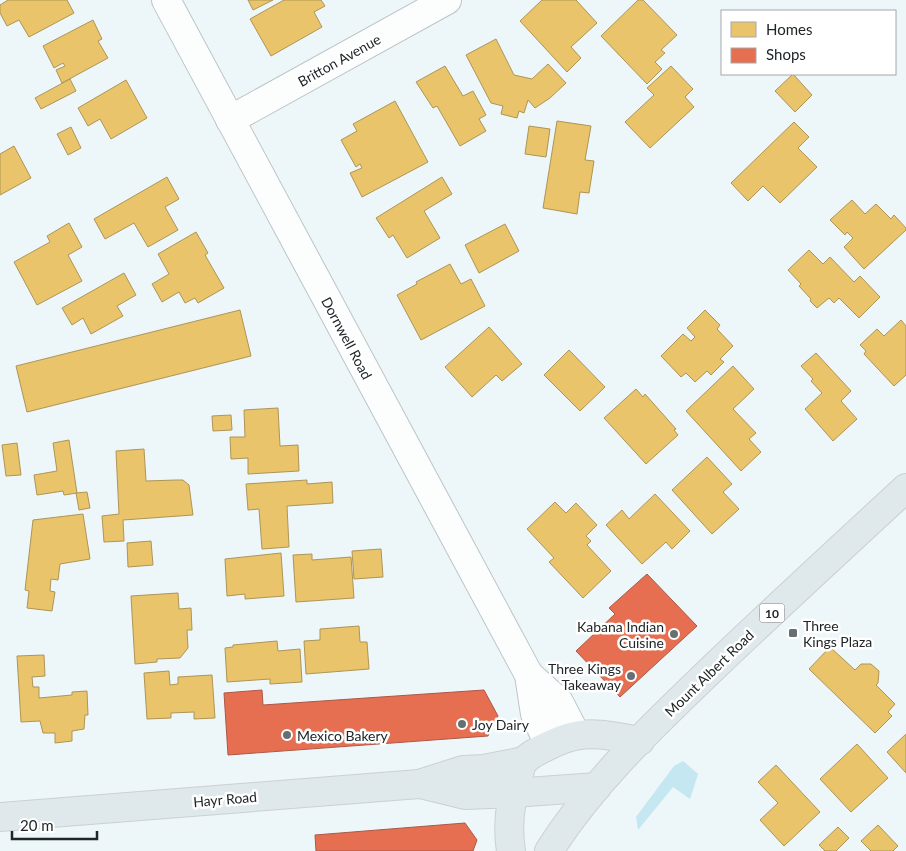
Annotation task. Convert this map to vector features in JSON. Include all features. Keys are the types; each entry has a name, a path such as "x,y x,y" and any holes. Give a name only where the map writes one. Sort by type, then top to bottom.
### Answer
{"main road":[{"name":"Mount Albert Road","path":"548,851 567,823 597,787 671,708 906,488"},
{"path":"511,851 510,819 512,793 524,762 550,745 576,735 599,735 640,740"},
{"name":"Hayr Road","path":"0,817 419,784 464,770 484,769 524,762"},
{"name":"Hayr Road","path":"419,784 464,794 512,793 597,787"}],"street":[{"name":"Dornwell Road","path":"166,0 528,675 535,714 550,745"},
{"name":"Britton Avenue","path":"230,120 447,0"},
{"name":"Dornwell Road","path":"528,675 559,702 576,735"}],"shaded area":[{"path":"683,761 698,774 690,799 673,787 638,830 636,817 674,766"}],"building: Homes":[{"path":"8,0 67,0 74,13 29,37 19,20 7,26 0,13 0,5"},
{"path":"248,0 273,0 253,10"},
{"path":"284,0 321,0 325,6 314,12 322,27 271,56 250,19"},
{"path":"542,0 576,0 597,23 571,47 581,58 567,72 520,21"},
{"path":"638,0 643,0 677,35 661,50 665,53 655,62 662,69 647,84 601,36"},
{"path":"93,20 102,39 98,41 108,58 62,83 56,70 65,66 63,63 54,68 43,46"},
{"path":"496,39 514,75 532,79 548,64 566,83 550,98 535,108 528,100 524,113 519,111 517,118 501,114 503,106 491,103 466,55"},
{"path":"445,66 463,96 473,91 486,115 479,119 486,131 460,146 437,106 433,108 416,82"},
{"path":"671,66 693,89 685,97 694,107 650,148 625,122 654,95 647,88"},
{"path":"794,75 812,95 795,112 775,91"},
{"path":"70,79 76,91 41,109 35,98"},
{"path":"126,80 147,118 111,139 100,119 88,126 78,108"},
{"path":"395,101 428,162 362,197 350,173 362,168 360,164 356,167 341,140 357,131 353,124"},
{"path":"557,121 591,126 585,160 594,161 589,193 580,192 577,214 543,208"},
{"path":"794,122 809,137 798,148 817,167 780,203 763,186 748,201 731,183"},
{"path":"529,126 550,129 546,157 525,154"},
{"path":"71,127 81,148 68,155 57,134"},
{"path":"14,146 31,178 0,195 0,154"},
{"path":"167,177 179,199 165,207 178,230 148,247 134,223 105,239 94,219"},
{"path":"442,177 452,194 424,211 440,238 407,258 393,235 389,238 376,218"},
{"path":"852,200 865,214 876,204 891,219 894,215 906,228 864,269 844,247 853,238 847,232 845,235 830,220"},
{"path":"69,223 82,247 68,255 82,281 37,305 14,262 50,242 47,236"},
{"path":"505,224 519,251 479,273 465,245"},
{"path":"196,232 208,253 205,255 224,288 198,303 195,298 185,303 179,292 162,302 152,284 169,274 158,254"},
{"path":"809,250 823,264 830,257 854,282 860,276 880,297 859,318 839,298 834,303 829,298 817,308 799,286 801,284 788,270"},
{"path":"450,264 461,284 471,279 485,306 421,340 397,295 417,284 416,282"},
{"path":"124,273 136,295 117,306 123,316 91,334 83,318 72,325 62,308"},
{"path":"240,310 251,356 27,412 16,366"},
{"path":"705,310 720,325 717,329 733,346 720,359 724,362 711,375 707,371 695,382 686,373 681,377 661,356 683,334 691,341 695,337 687,328"},
{"path":"901,320 906,326 906,375 894,386 864,354 866,351 860,345 877,329 884,336"},
{"path":"489,327 522,364 502,381 496,375 472,397 445,367"},
{"path":"569,350 605,387 580,411 544,375"},
{"path":"816,353 851,391 841,401 857,419 833,441 805,409 822,393 801,366"},
{"path":"733,366 754,389 733,409 756,433 749,439 761,452 741,471 686,411"},
{"path":"636,389 643,397 645,394 676,429 674,430 678,435 646,464 604,418"},
{"path":"278,408 280,446 298,445 299,471 248,474 248,458 231,459 230,437 245,437 244,410"},
{"path":"231,415 232,430 213,431 212,416"},
{"path":"69,440 77,493 64,495 63,491 37,495 34,475 57,471 53,443"},
{"path":"17,443 21,475 6,476 2,445"},
{"path":"144,449 146,481 183,480 189,485 193,515 123,520 124,541 104,542 102,516 119,514 116,451"},
{"path":"707,457 732,484 723,492 739,509 712,534 672,490"},
{"path":"307,480 307,484 332,482 333,503 287,506 289,547 262,549 259,509 248,510 246,484"},
{"path":"87,492 90,508 79,510 76,493"},
{"path":"655,494 690,531 672,549 666,542 642,564 606,525 622,510 629,519"},
{"path":"555,502 566,513 576,503 597,525 586,536 591,541 587,545 611,571 583,598 549,562 554,558 527,529"},
{"path":"83,514 90,559 60,564 58,580 51,579 50,591 55,592 52,611 27,608 29,591 25,590 33,520"},
{"path":"151,541 153,565 128,567 127,543"},
{"path":"381,549 383,577 354,579 352,551"},
{"path":"281,553 284,596 245,599 245,594 227,596 225,559"},
{"path":"312,554 312,560 351,557 354,598 296,602 293,555"},
{"path":"178,593 179,609 191,608 192,630 187,630 188,648 180,658 157,659 157,662 135,664 131,596"},
{"path":"359,626 360,642 367,642 369,669 306,674 304,641 320,640 320,629"},
{"path":"277,641 278,651 300,649 302,682 270,684 270,679 227,682 225,648 233,647 233,645"},
{"path":"830,647 855,670 861,664 871,664 879,671 878,683 876,685 895,704 888,712 892,716 875,733 809,669"},
{"path":"44,655 45,676 32,677 33,687 39,687 39,698 72,695 72,692 87,691 88,715 85,715 84,729 72,731 72,741 55,743 55,733 43,733 40,721 21,722 17,656"},
{"path":"169,671 170,685 178,684 178,677 212,675 215,718 194,719 194,712 171,713 171,718 147,719 144,673"},
{"path":"906,734 906,773 887,752"},
{"path":"857,744 888,778 851,812 820,779"},
{"path":"776,765 820,812 784,846 760,820 778,803 758,782"},
{"path":"878,825 898,846 893,851 871,851 861,841"},
{"path":"838,827 849,838 836,851 825,851 819,845"}],"building: Shops":[{"path":"647,574 697,626 620,697 576,651 615,614 609,608"},
{"path":"262,690 263,705 484,690 498,716 488,736 228,755 224,693"},
{"path":"465,823 477,840 473,851 316,851 315,835"}],"place":[{"name":"Three Kings Plaza","path":"793,633"},
{"name":"Kabana Indian Cuisine","path":"674,634"},
{"name":"Three Kings Takeaway","path":"631,676"},
{"name":"Joy Dairy","path":"462,724"},
{"name":"Mexico Bakery","path":"287,735"}]}
